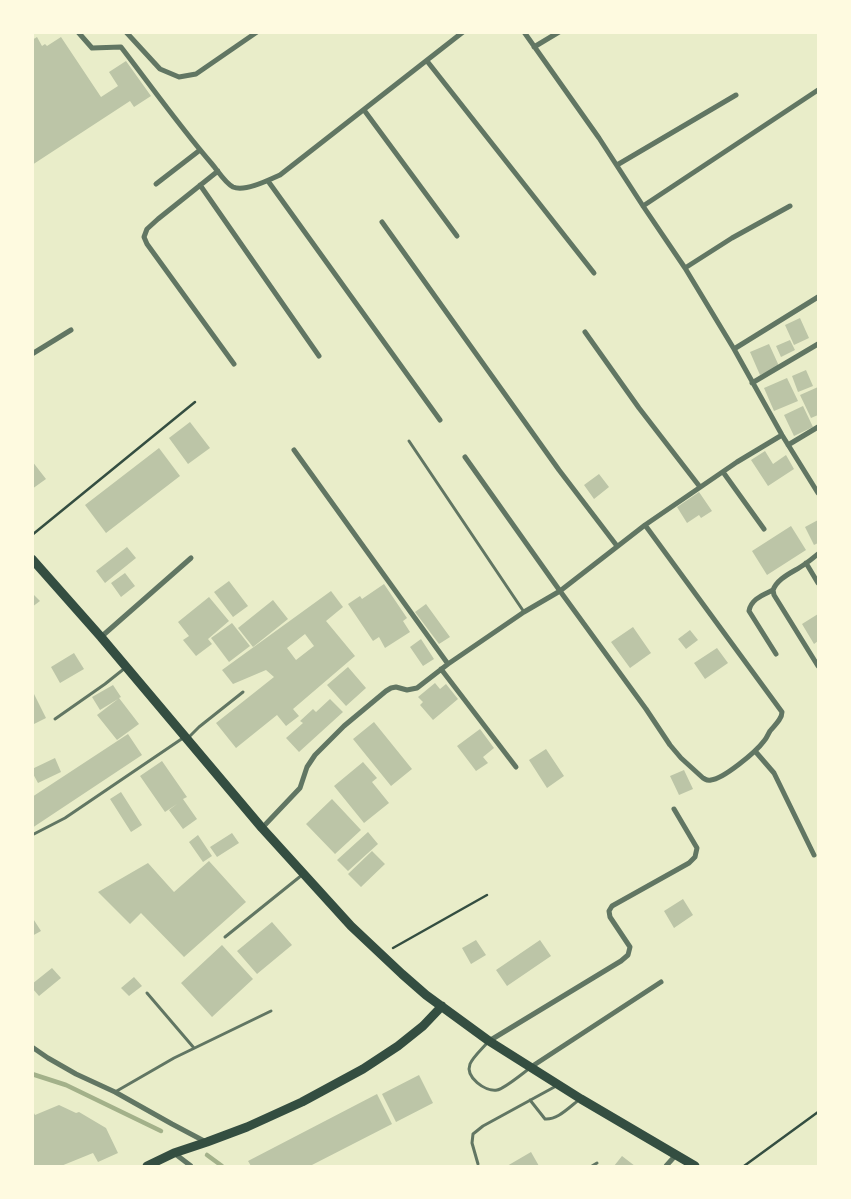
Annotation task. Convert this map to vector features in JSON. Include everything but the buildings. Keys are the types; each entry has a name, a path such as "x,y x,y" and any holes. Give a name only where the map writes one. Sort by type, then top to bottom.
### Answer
{"main road":[{"path":"32,559 101,637 262,828 351,926 382,955 426,995 489,1041 581,1099 675,1156 695,1166"},
{"path":"147,1166 174,1153 247,1127 302,1102 363,1069 423,1026 442,1006"}],"street":[{"path":"78,32 92,48 121,47 218,171 234,187 243,188 268,181 280,175 463,32"},
{"path":"126,32 160,69 179,77 196,74 257,32"},
{"path":"524,32 599,138 685,268 818,493"},
{"path":"534,47 559,32"},
{"path":"427,61 594,273"},
{"path":"643,206 818,90"},
{"path":"617,166 736,95"},
{"path":"364,110 457,236"},
{"path":"156,184 200,150"},
{"path":"218,171 158,219 147,229 144,237 147,244 234,364"},
{"path":"268,181 440,420"},
{"path":"200,185 319,356"},
{"path":"685,268 732,238 790,206"},
{"path":"382,222 559,470 617,546"},
{"path":"734,349 818,297"},
{"path":"32,354 71,330"},
{"path":"585,332 639,408 700,487"},
{"path":"752,383 818,344"},
{"path":"788,444 818,427"},
{"path":"262,828 300,788 307,767 315,755 344,726 391,688 412,690 417,688 448,664 524,612 560,591 645,525 700,487 782,435"},
{"path":"294,450 448,664"},
{"path":"465,457 670,745 703,778 711,780 723,776 755,751 765,741 782,717 782,712 645,525"},
{"path":"723,472 764,529"},
{"path":"818,554 780,580 775,584 773,590 818,666"},
{"path":"101,637 191,558"},
{"path":"806,563 818,583"},
{"path":"773,590 758,597 750,606 749,611 776,654"},
{"path":"441,669 516,767"},
{"path":"755,751 774,774 814,856"},
{"path":"489,1041 628,955 630,947 610,917 609,911 612,906 689,863 695,857 697,848 674,809"},
{"path":"530,1068 661,982"},
{"path":"32,1047 76,1074 115,1092 206,1142"},
{"path":"174,1153 191,1166"},
{"path":"666,1166 675,1156"}],"lane":[{"path":"409,441 524,612"},
{"path":"54,719 126,667"},
{"path":"32,835 65,818 186,738 243,692"},
{"path":"224,938 303,874"},
{"path":"147,993 194,1048"},
{"path":"115,1092 174,1058 272,1012"},
{"path":"489,1041 470,1063 469,1070 472,1077 481,1086 489,1090 498,1090 530,1068"},
{"path":"478,1164 472,1143 473,1134 483,1126 558,1085"},
{"path":"530,1100 545,1119 550,1119 581,1099"},
{"path":"592,1166 597,1162"}],"path":[{"path":"32,535 195,402"},
{"path":"394,948 487,894"},
{"path":"744,1166 818,1112"}],"waterway":[{"path":"32,1074 66,1085 161,1131"},
{"path":"207,1155 222,1166"}]}
